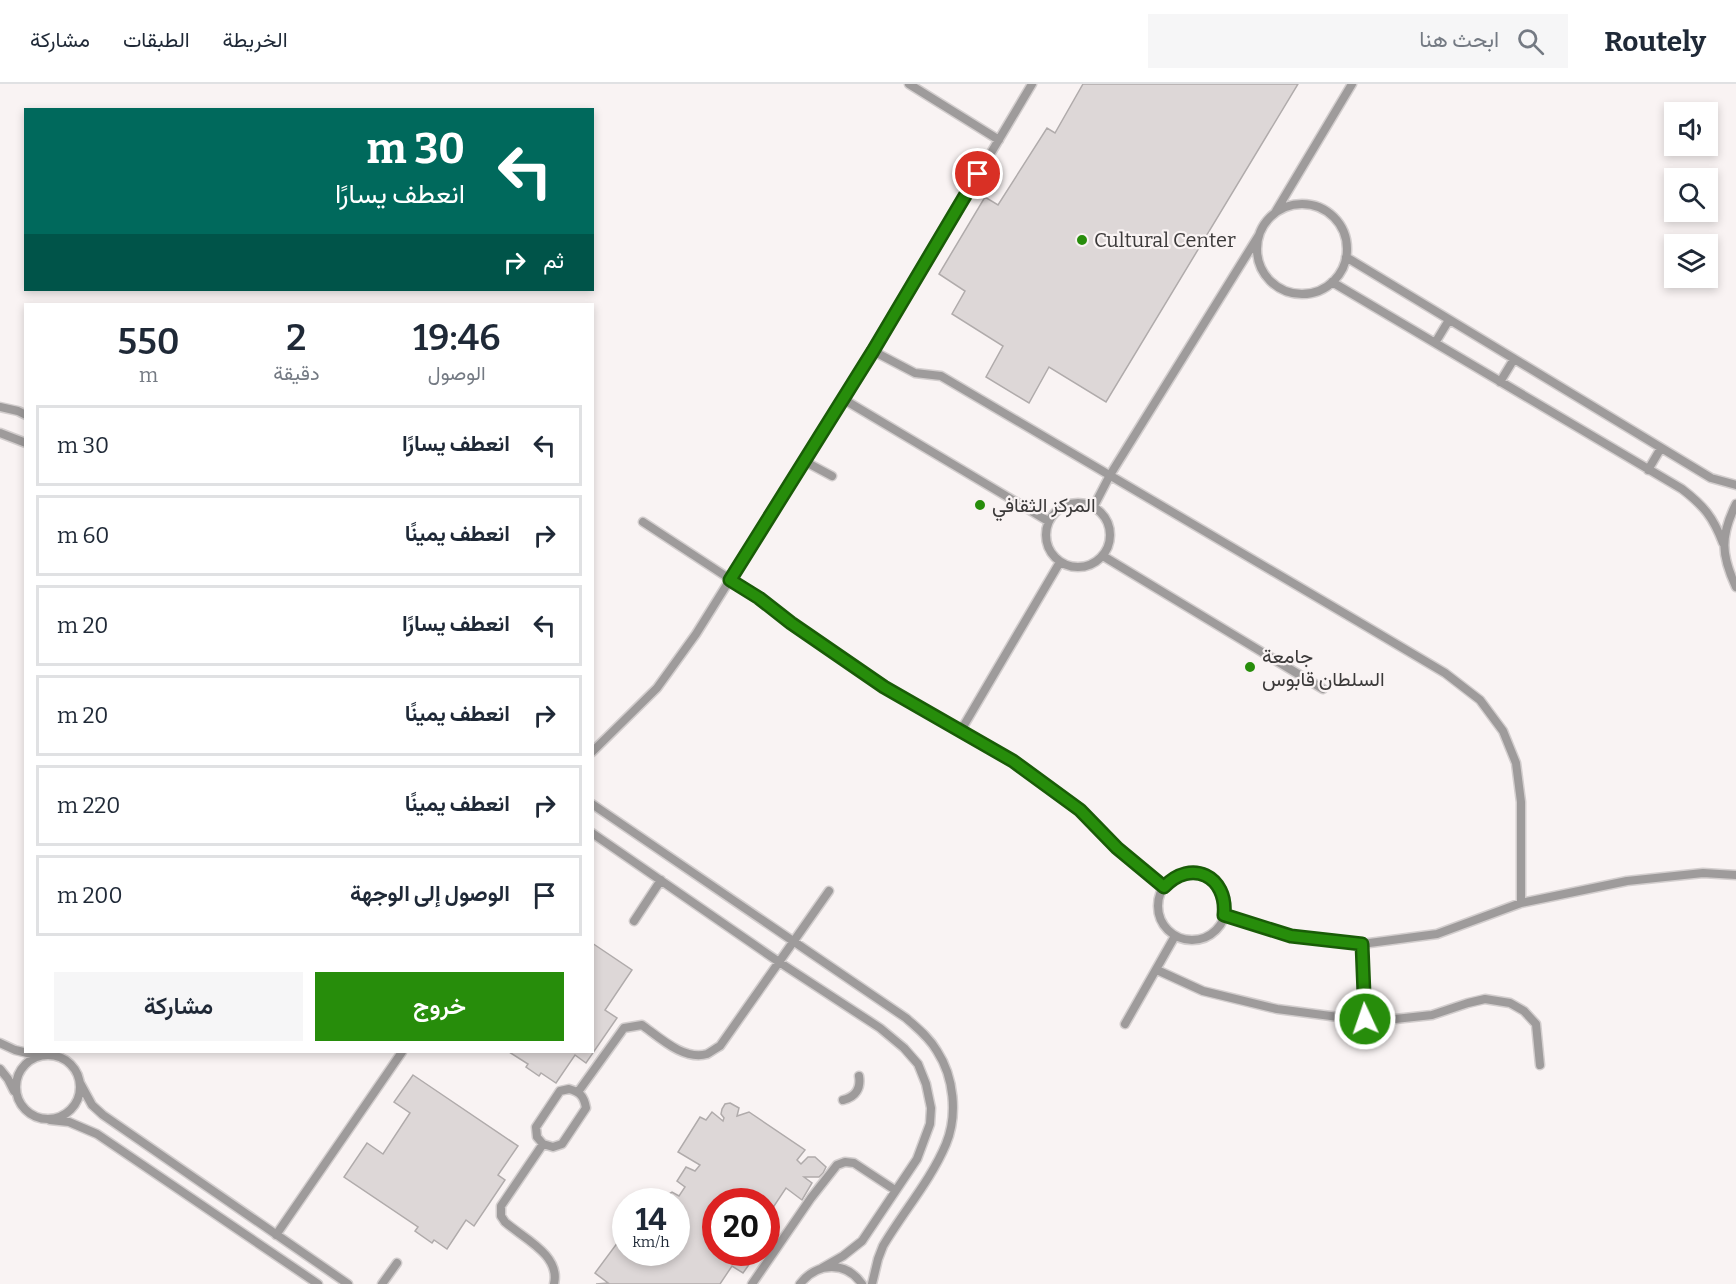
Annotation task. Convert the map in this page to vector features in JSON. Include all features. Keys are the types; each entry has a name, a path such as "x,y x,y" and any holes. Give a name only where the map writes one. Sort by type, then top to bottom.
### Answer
{"lane":[{"path":"909,84 999,140"},
{"path":"594,750 657,688 696,634 873,351 1032,84"},
{"path":"1094,506 1265,222 1276,211 1353,84"},
{"path":"1259,235 1256,249 1259,264 1267,278 1280,288 1294,293 1310,293 1332,282 1342,268 1346,257 1346,242 1341,228 1332,216 1319,208 1305,204 1290,205 1276,211"},
{"path":"1346,257 1711,478 1736,485"},
{"path":"1332,282 1682,489 1701,504 1715,522 1723,543 1726,567 1736,587"},
{"path":"1435,343 1449,320"},
{"path":"873,351 915,373 941,376 1444,673 1480,700 1503,731 1516,763 1521,802 1521,903"},
{"path":"1500,382 1514,359"},
{"path":"843,399 1048,521"},
{"path":"0,407 24,414"},
{"path":"0,433 24,442"},
{"path":"1648,470 1661,448"},
{"path":"804,461 832,476"},
{"path":"1081,502 1094,506 1103,513 1109,523 1111,534 1109,546 1103,556 1096,562 1078,568 1060,562 1046,544 1045,532 1048,521 1056,510 1068,504 1081,502"},
{"path":"1723,543 1727,522 1736,504"},
{"path":"643,522 759,598 791,623 884,687 1013,761 1080,810 1117,848 1164,887"},
{"path":"1103,556 1323,689"},
{"path":"960,732 1060,562"},
{"path":"594,805 906,1018 924,1033 938,1051 951,1086 952,1107 947,1142 883,1246 872,1284"},
{"path":"594,834 779,962 880,1028 904,1048 918,1064 926,1084 931,1108 930,1124 917,1159 862,1241 843,1256 810,1273 801,1284"},
{"path":"1194,872 1206,875 1216,882 1223,892 1226,904 1224,915 1219,926 1210,934 1199,939 1187,940 1175,936 1166,929 1160,919 1159,897 1172,878 1183,873 1194,872"},
{"path":"1224,915 1291,936 1362,944 1437,934 1521,903 1627,881 1703,873 1736,875"},
{"path":"634,921 661,880"},
{"path":"578,1092 624,1028 642,1026 688,1054 707,1054 720,1046 829,891"},
{"path":"1125,1024 1175,936"},
{"path":"1362,944 1365,1019"},
{"path":"1157,970 1203,991 1277,1009 1365,1019 1432,1015 1485,999 1510,1003 1524,1011 1536,1024 1540,1065"},
{"path":"0,1043 24,1052"},
{"path":"28,1053 40,1056"},
{"path":"276,1235 401,1053"},
{"path":"17,1097 15,1086 17,1076 31,1059 51,1055 62,1058 77,1072 80,1083 92,1105 102,1115 348,1284"},
{"path":"0,1069 29,1114 39,1118 69,1122 97,1134 318,1284"},
{"path":"843,1100 854,1096 857,1092 859,1076"},
{"path":"50,1120 69,1112 80,1094 80,1083"},
{"path":"569,1089 578,1092 584,1099 586,1108 562,1144 553,1147 543,1144 537,1137 536,1127 560,1091 569,1089"},
{"path":"543,1144 501,1206 501,1216 505,1222 544,1253 554,1269 554,1284"},
{"path":"752,1284 811,1198 837,1165 845,1162 854,1163 895,1190"},
{"path":"382,1284 397,1263"},
{"path":"822,1268 834,1267 847,1270 862,1284"}],"building":[{"name":"Cultural Center","path":"1083,84 1298,84 1106,402 1049,367 1029,403 986,377 1003,346 952,314 965,291 939,274 985,197 998,205 1047,128 1055,133"},
{"path":"594,944 632,970 605,1010 617,1018 594,1051"},
{"path":"511,1053 593,1053 586,1063 575,1055 556,1083 541,1073 539,1076 526,1067 528,1064"},
{"path":"413,1075 518,1146 498,1175 505,1180 474,1226 466,1220 447,1249 434,1240 432,1243 415,1231 418,1227 344,1177 367,1143 383,1154 410,1113 394,1102"},
{"path":"730,1103 739,1108 737,1116 749,1112 805,1150 797,1160 801,1164 808,1157 815,1157 826,1167 823,1173 819,1177 804,1177 812,1183 802,1200 786,1188 780,1197 780,1188 702,1188 702,1266 732,1266 720,1284 596,1284 608,1283 595,1273 612,1250 612,1266 690,1266 690,1188 684,1188 677,1181 686,1167 695,1171 700,1165 678,1152 700,1117 706,1120 712,1112 723,1121 721,1114 725,1104"},
{"path":"732,1266 748,1266 743,1273"}],"place":[{"name":"Cultural Center","path":"1082,240"},
{"name":"المركز الثقافي","path":"980,505"},
{"name":"جامعة السلطان قابوس","path":"1250,667"}],"route":[{"path":"978,174 873,351 730,580 884,687 1013,761 1080,810 1117,848 1164,887 1172,878 1183,873 1194,872 1206,875 1216,882 1223,892 1226,904 1224,915 1291,936 1362,944 1365,1019"}]}
